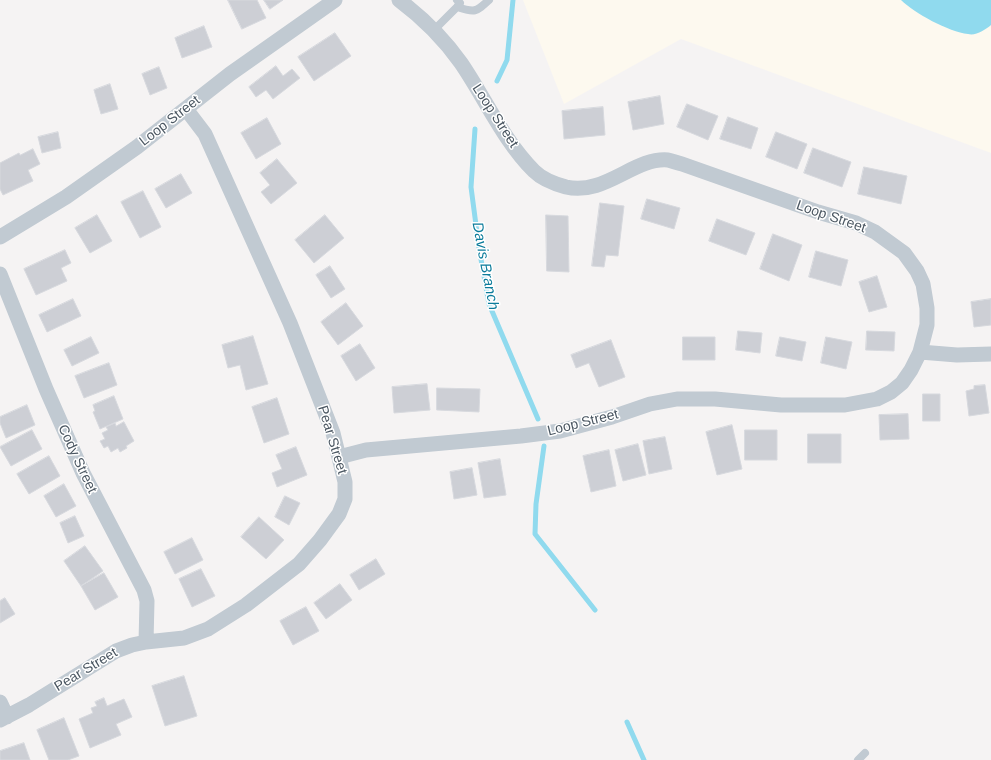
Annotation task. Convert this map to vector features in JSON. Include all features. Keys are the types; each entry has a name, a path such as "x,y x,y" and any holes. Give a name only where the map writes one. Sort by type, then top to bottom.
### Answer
{"street":[{"name":"Loop Street","path":"0,238 66,197 137,147 230,74 336,0"},
{"name":"Loop Street","path":"339,457 366,450 560,431 612,417 650,404 677,399 714,399 781,405 826,406 845,405 869,401 891,392 902,383 911,370 920,352 927,325 927,308 923,284 917,271 904,252 875,232 856,223 818,212 667,160 641,166 597,186 582,188 568,187 548,181 534,172 511,144 461,63 434,30 399,0"},
{"name":"Pear Street","path":"4,718 29,705 116,651 146,642 184,638 208,629 246,605 299,564 320,540 342,508 346,482 333,433 290,323 205,134 186,109"},
{"name":"Cody Street","path":"0,274 46,389 83,473 144,590 147,601 146,642"},
{"path":"920,352 957,355 991,354"},
{"path":"0,702 4,718"}],"lane":[{"path":"434,30 457,4 472,12 477,11 489,0"},
{"path":"858,760 865,753"}],"shaded area":[{"path":"523,0 991,0 991,153 681,39 564,104"}],"water":[{"path":"901,0 991,0 991,25 983,31 974,34 951,30 914,11"}],"building":[{"path":"228,0 257,0 266,18 242,29"},
{"path":"264,0 283,0 270,9"},
{"path":"204,26 212,47 182,58 175,38"},
{"path":"335,33 351,56 314,81 298,57"},
{"path":"276,66 283,76 292,69 300,78 273,99 266,90 256,97 249,87"},
{"path":"159,67 167,88 150,95 142,74"},
{"path":"110,84 118,109 101,114 94,90"},
{"path":"660,96 664,124 633,130 628,102"},
{"path":"687,104 718,116 708,140 677,127"},
{"path":"603,107 605,135 564,139 562,111"},
{"path":"728,117 758,128 751,149 720,139"},
{"path":"267,118 281,144 256,159 241,133"},
{"path":"58,132 61,148 42,153 38,137"},
{"path":"776,132 807,144 797,169 766,157"},
{"path":"813,148 851,162 842,187 804,173"},
{"path":"33,149 40,164 28,170 33,181 3,195 0,189 0,163 19,153 20,155"},
{"path":"277,159 297,183 271,204 261,192 270,185 260,173"},
{"path":"864,167 907,176 901,204 858,194"},
{"path":"181,174 192,193 166,208 155,189"},
{"path":"143,191 161,227 140,238 121,202"},
{"path":"647,199 680,208 674,229 641,219"},
{"path":"600,203 624,206 618,256 606,255 604,267 592,266"},
{"path":"97,215 112,241 90,253 75,228"},
{"path":"325,215 344,238 314,263 295,240"},
{"path":"546,215 568,216 569,272 547,271"},
{"path":"717,219 755,233 746,255 709,241"},
{"path":"773,234 802,245 789,281 760,269"},
{"path":"65,250 71,263 61,268 67,281 36,295 24,269"},
{"path":"816,251 848,260 841,286 809,277"},
{"path":"330,266 345,289 331,298 316,275"},
{"path":"877,276 887,307 869,312 859,282"},
{"path":"73,299 81,316 47,332 39,315"},
{"path":"991,299 991,325 974,327 971,302"},
{"path":"346,303 363,326 338,345 321,322"},
{"path":"738,331 762,333 760,353 736,350"},
{"path":"867,331 895,332 894,351 866,350"},
{"path":"253,336 268,384 246,390 240,365 228,368 222,345"},
{"path":"91,337 99,353 72,366 64,350"},
{"path":"683,337 715,337 715,360 683,360"},
{"path":"780,337 806,342 802,361 776,356"},
{"path":"826,337 852,342 846,369 821,363"},
{"path":"611,340 625,377 599,387 589,363 576,368 571,355"},
{"path":"360,344 375,368 356,381 341,356"},
{"path":"109,363 117,385 84,398 75,376"},
{"path":"427,384 430,410 394,413 392,387"},
{"path":"985,385 989,413 969,416 966,391 974,389 974,386"},
{"path":"437,388 480,389 479,412 437,410"},
{"path":"923,394 940,394 940,421 923,421"},
{"path":"114,396 123,419 100,429 93,412 95,411 93,405"},
{"path":"277,398 289,434 264,443 252,407"},
{"path":"27,405 35,425 6,438 0,423 0,417"},
{"path":"908,414 909,439 880,440 879,415"},
{"path":"124,422 134,441 120,452 118,448 111,452 108,446 104,448 100,441 105,439 102,433 108,430 106,427 115,423 116,426"},
{"path":"732,425 742,469 717,475 706,432"},
{"path":"32,430 42,449 11,466 0,447"},
{"path":"745,430 777,430 777,460 745,460"},
{"path":"808,434 841,434 841,463 808,463"},
{"path":"665,437 672,469 649,474 643,441"},
{"path":"638,444 646,475 623,481 615,450"},
{"path":"296,447 307,475 277,487 272,473 282,469 276,455"},
{"path":"609,450 616,486 591,492 583,456"},
{"path":"49,456 60,476 29,494 17,474"},
{"path":"500,459 506,495 484,498 478,463"},
{"path":"472,468 477,495 454,499 450,472"},
{"path":"64,484 76,506 56,517 44,496"},
{"path":"285,496 300,503 289,525 275,517"},
{"path":"75,516 84,536 68,543 60,523"},
{"path":"259,517 284,540 266,559 241,537"},
{"path":"192,538 203,560 175,574 164,552"},
{"path":"85,546 103,571 81,586 64,561"},
{"path":"376,559 385,574 359,590 350,575"},
{"path":"201,569 215,596 192,607 179,579"},
{"path":"104,573 118,597 95,610 81,586"},
{"path":"340,584 352,600 326,619 314,603"},
{"path":"5,598 15,614 0,623 0,601"},
{"path":"306,607 319,631 293,645 280,621"},
{"path":"184,676 197,716 165,726 152,686"},
{"path":"104,698 107,706 124,699 132,717 116,724 121,735 90,748 79,719 93,713 91,708 97,706 95,702"},
{"path":"64,718 79,756 68,760 49,760 37,730"},
{"path":"24,743 30,760 0,760 0,751"}],"waterway":[{"path":"497,81 507,60 513,0"},
{"name":"Davis Branch","path":"475,129 471,187 479,248 489,304 538,419"},
{"name":"Davis Branch","path":"544,446 536,504 535,534 595,610"},
{"name":"Davis Branch","path":"627,722 644,760"}]}
